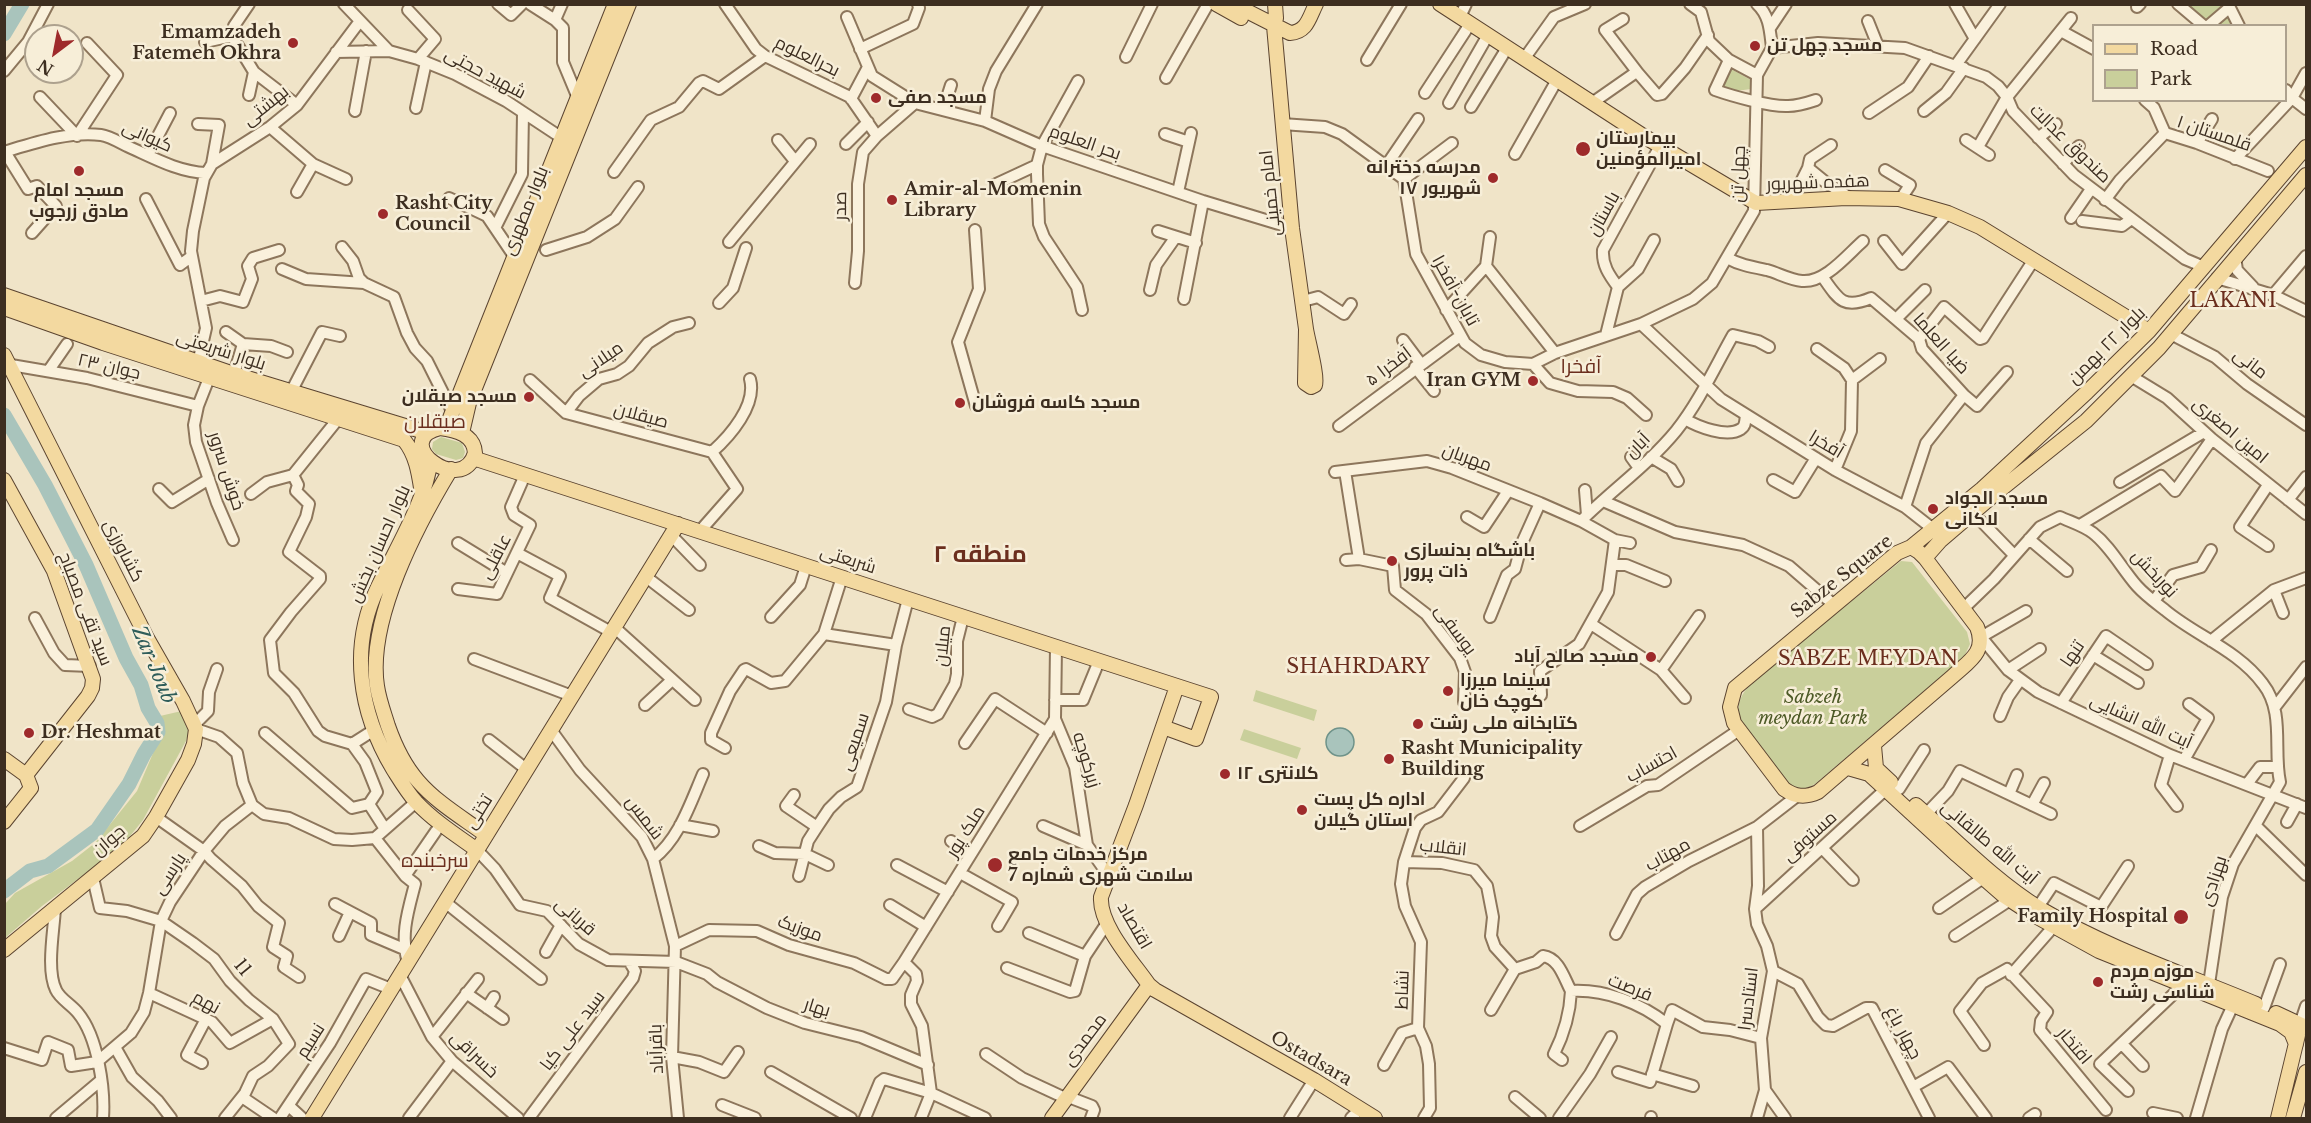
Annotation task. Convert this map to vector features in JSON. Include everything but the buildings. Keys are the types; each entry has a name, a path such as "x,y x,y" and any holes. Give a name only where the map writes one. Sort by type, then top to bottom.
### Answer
{"main road":[{"name":"بلوار مطهری","path":"446,428 615,4"},
{"name":"بلوار مطهری","path":"462,433 470,403 629,4"},
{"path":"1216,4 1258,26 1274,26"},
{"path":"1233,4 1290,33 1301,31 1316,4"},
{"path":"1266,4 1267,17 1274,26"},
{"name":"امام خمینی","path":"1275,4 1274,26 1292,228 1306,329 1317,382 1314,386 1309,387 1304,377"},
{"name":"هفده شهریور","path":"1440,4 1465,15 1488,35 1557,81 1660,147 1756,203 1850,198 1900,200 1948,213 1980,227 2149,331"},
{"name":"بلوار ۲۲ بهمن","path":"1925,558 1932,536 2149,331 2307,147"},
{"name":"بلوار ۲۲ بهمن","path":"1911,547 1932,536 2086,421 2171,334 2307,175"},
{"path":"2204,267 2217,278"},
{"name":"بلوار شریعتی","path":"4,296 198,363 291,392 400,434"},
{"name":"بلوار شریعتی","path":"4,308 103,343 338,419 400,434 428,433"},
{"name":"کشاورزی","path":"7,362 147,638 196,727"},
{"path":"446,428 462,433 472,441 474,447 473,458 464,468 451,469 430,462 426,457 423,444 428,433 434,429 446,428"},
{"path":"400,434 411,449 417,465 422,494"},
{"path":"2028,447 2038,459"},
{"name":"شریعتی","path":"473,458 674,529 700,531 1211,697 1196,739 1163,727"},
{"name":"بلوار احسان بخش","path":"430,462 429,477 376,591 364,628 360,649 361,686 374,730 387,758 416,802 477,850"},
{"name":"بلوار احسان بخش","path":"451,469 432,503 396,581 381,620 376,667 381,706 399,754 409,770 427,791 486,835"},
{"name":"سید تقی مصباح","path":"4,480 54,571 93,679 92,688 26,775"},
{"name":"تختی","path":"312,1119 674,529"},
{"name":"Sabze Square","path":"1797,795 1784,789 1739,730 1730,711 1732,698 1738,685 1897,553 1911,547 1925,558 1977,627 1981,637"},
{"path":"1797,795 1807,796 1818,792 1874,746 1974,657 1980,648 1981,637"},
{"name":"اقتصاد","path":"1177,686 1100,900 1107,923 1149,985 1228,1033"},
{"name":"جوان","path":"4,950 143,837 188,760 194,744 196,727"},
{"path":"1862,772 1861,766 1865,760 1875,762 1874,746"},
{"path":"4,759 26,775 31,788 4,822"},
{"name":"آیت الله طالقانی","path":"1875,762 1876,768 1893,789 1983,878 2010,900 2099,951 2285,1027 2291,1032 2296,1044"},
{"name":"آیت الله طالقانی","path":"1848,768 1869,774 1893,789 1926,814 2006,885 2038,907 2108,943 2209,984 2303,1026"},
{"path":"452,832 458,832 463,828 464,822 461,817"},
{"name":"محمدی","path":"1052,1119 1149,985"},
{"path":"2278,1119 2296,1044 2303,1026"},
{"name":"Ostadsara","path":"1228,1033 1314,1080 1356,1114 1375,1119"},
{"path":"2293,1119 2307,1072"}],"street":[{"path":"4,71 28,42 48,4"},
{"path":"249,4 234,26 232,36 254,72 297,105"},
{"path":"344,4 389,51"},
{"path":"498,4 511,15 522,4"},
{"path":"530,4 563,28 563,62 578,98"},
{"path":"555,20 562,4"},
{"name":"بحرالعلوم","path":"724,4 756,49 765,56 851,99 877,136"},
{"path":"860,49 913,24 919,8 918,4"},
{"path":"985,121 989,89 996,71 1037,4"},
{"path":"1126,57 1152,4"},
{"path":"1166,78 1208,4"},
{"path":"1367,60 1401,4"},
{"path":"1524,59 1554,17 1585,4"},
{"path":"1690,4 1701,12 1709,40 1729,60 1757,75"},
{"path":"1757,4 1764,10 1770,28 1772,48"},
{"path":"1770,28 1786,4"},
{"path":"1955,4 1975,39"},
{"path":"1924,111 1946,93 1975,39 2000,4"},
{"path":"2178,4 2203,24"},
{"path":"2208,24 2228,6 2238,24"},
{"path":"408,10 435,39 422,60 416,108"},
{"path":"1425,93 1465,15"},
{"path":"847,17 868,67 851,99"},
{"path":"1978,147 2007,98 2071,18"},
{"path":"1623,20 1605,30 1657,95 1662,94 1685,69 1708,35"},
{"name":"بهشتی","path":"209,169 270,127 297,105 360,21"},
{"path":"1868,21 1878,46"},
{"path":"2061,32 2092,48"},
{"path":"1449,103 1488,35"},
{"path":"205,42 232,36"},
{"name":"صندوق عدالت","path":"1772,48 1818,43 1905,48 1986,77 1998,86 2013,111 2038,138 2091,189 2185,259 2204,267"},
{"path":"40,97 77,135 117,75 87,44"},
{"path":"1471,107 1507,48"},
{"name":"چهل تن","path":"1641,324 1693,299 1712,283 1746,227 1756,203 1757,75 1772,48"},
{"path":"355,111 366,51"},
{"name":"شهید حجتی","path":"336,52 389,51 422,60 455,74 524,113 562,138"},
{"path":"614,172 651,120 679,107 703,81 719,89 765,56"},
{"path":"1869,113 1908,87 1929,56"},
{"path":"1729,60 1715,90 1734,97 1791,106 1816,100"},
{"name":"بحر العلوم","path":"868,67 872,76 915,103 985,121 1042,146 1203,201 1292,228"},
{"path":"249,95 254,72"},
{"path":"2287,98 2307,73"},
{"path":"1592,103 1632,75 1638,74"},
{"path":"1078,81 1042,146 1037,165 1039,224 1044,237 1077,287 1082,310"},
{"path":"1515,153 1557,81"},
{"path":"943,110 951,85"},
{"path":"2287,99 2307,109"},
{"path":"2147,102 2154,108 2165,133"},
{"path":"2235,159 2283,102"},
{"path":"877,136 915,103"},
{"path":"495,228 522,174 524,113"},
{"path":"148,155 170,114"},
{"path":"1386,166 1418,119"},
{"path":"2197,143 2212,119"},
{"path":"846,144 868,122"},
{"path":"198,124 219,125 193,231 192,256 206,328 198,363"},
{"path":"1282,124 1325,126 1342,134 1404,179 1452,143"},
{"path":"2038,138 2056,124"},
{"path":"270,127 313,164 346,179"},
{"name":"قلمستان ۱","path":"2105,200 2120,180 2165,133 2268,171"},
{"path":"1165,134 1190,138 1178,192"},
{"name":"کیوانی","path":"5,152 43,141 77,135 103,135 192,173 209,169"},
{"name":"صدر","path":"855,283 858,251 858,184 863,152 877,136"},
{"path":"778,140 795,162"},
{"path":"1966,140 1989,154"},
{"path":"729,242 810,144"},
{"path":"1786,201 1798,188 1810,159 1831,145"},
{"path":"2063,164 2079,146"},
{"name":"باستان","path":"1618,287 1607,272 1602,258 1603,249 1660,147"},
{"path":"5,152 28,189 37,186 56,206 32,233"},
{"path":"297,192 313,164"},
{"path":"994,185 1037,165"},
{"path":"1808,168 1850,198"},
{"path":"1884,170 1910,185 1900,200"},
{"name":"تابان-آفخرا","path":"1404,179 1416,254 1465,344 1481,355 1505,362 1533,364"},
{"path":"546,250 587,237 615,219 639,187"},
{"path":"2091,189 2076,219 2122,226 2130,220"},
{"path":"449,198 487,216 514,256"},
{"path":"146,199 180,265 192,256"},
{"path":"1184,299 1203,201"},
{"path":"1884,241 1902,264 1948,213"},
{"path":"975,230 979,289 958,342 976,406"},
{"path":"1158,231 1196,243"},
{"path":"1446,310 1486,266 1490,237"},
{"path":"1150,290 1156,266 1175,238"},
{"path":"1606,335 1618,287 1638,269 1654,240"},
{"path":"1726,258 1749,268 1766,270 1802,281 1811,280 1822,276 1863,241"},
{"path":"342,247 353,261 359,278 364,283 394,297 407,333 415,348 427,361 452,411"},
{"path":"719,303 733,288 746,248"},
{"path":"201,302 220,296 243,302 252,279 248,266 253,258 279,249"},
{"path":"2273,295 2307,256"},
{"path":"2235,257 2237,270 2258,291"},
{"path":"2185,259 2190,268 2190,284"},
{"path":"1919,339 1944,307 1980,339 1983,338 2033,261"},
{"path":"1486,266 1555,353"},
{"path":"282,269 306,279 364,283"},
{"name":"ضیا العلما","path":"1822,276 1842,300 1856,305 1871,298 1919,339 1922,349 1964,395 1926,443 1905,507"},
{"path":"2217,278 2304,306"},
{"path":"1896,319 1925,290"},
{"path":"1303,301 1318,297 1344,314 1351,304"},
{"name":"میلانی","path":"566,413 579,396 599,379 617,374 629,366 648,343 673,327 689,322"},
{"path":"1641,324 1555,353 1533,364 1550,383 1578,391 1613,392 1627,398 1646,415"},
{"name":"آفخرا","path":"1641,324 1705,383 1746,425 1816,458 1905,507 1932,536"},
{"path":"226,332 243,344 271,346 287,352"},
{"path":"291,392 322,332 340,336"},
{"name":"مانی","path":"2171,334 2215,357 2247,384 2307,425"},
{"name":"آبان","path":"1584,518 1651,457 1685,419 1733,335 1758,341 1769,347"},
{"name":"آفخرا ۵","path":"1339,426 1460,336"},
{"path":"1403,340 1434,391"},
{"path":"49,370 67,344"},
{"path":"234,374 243,344"},
{"path":"1817,350 1844,368 1852,380 1851,431 1835,470"},
{"path":"1852,380 1880,359"},
{"name":"جوان ۲۳","path":"7,362 198,406"},
{"path":"1964,395 1977,406 2007,372"},
{"name":"امین اصغری","path":"2131,376 2167,398 2208,436 2307,514"},
{"name":"خوش سرور","path":"209,378 198,406 194,425 196,442 217,503 233,540"},
{"path":"700,531 737,489 712,452 724,441 741,417 750,399 752,388 750,379"},
{"name":"صیقلان","path":"530,380 566,413 712,452"},
{"path":"251,494 267,482 293,475 338,419"},
{"path":"1685,419 1697,427 1700,433 1741,430 1746,425"},
{"path":"2120,482 2208,436"},
{"path":"1963,609 2040,527 2060,517 2080,525 2161,476 2175,491 2208,436"},
{"path":"1631,457 1639,468"},
{"path":"1651,457 1671,469 1678,481"},
{"path":"1773,480 1796,492 1816,458"},
{"name":"مهربان","path":"1359,559 1340,471 1427,461 1452,468 1584,518 1615,540 1630,543"},
{"path":"265,733 352,808 369,804 377,792 368,767 352,744 321,734 294,693 272,669 270,640 320,579 320,576 289,552 306,517 309,504 296,491 298,484 293,475"},
{"name":"عاقلی","path":"458,589 497,594 530,525 514,514 511,507 525,475"},
{"path":"2288,500 2307,477"},
{"path":"159,489 172,502 209,479"},
{"path":"2268,484 2240,527 2268,546"},
{"path":"1584,518 1585,490"},
{"path":"1467,517 1484,527 1508,491"},
{"path":"1603,501 1675,532 1743,545 1752,549 1789,566 1834,605"},
{"path":"1490,617 1507,575 1515,569 1522,543 1540,503"},
{"path":"1982,522 2014,555"},
{"name":"نوربخش","path":"2080,525 2093,533 2114,555 2138,587 2154,601 2234,656 2264,684 2275,707 2278,740 2277,767 2280,782 2273,795"},
{"path":"674,529 700,565"},
{"path":"2029,539 2067,571"},
{"path":"1541,695 1540,671 1579,644 1608,592 1615,540"},
{"path":"458,543 507,573"},
{"path":"2154,601 2173,575 2201,567 2211,550"},
{"path":"517,552 560,576 550,598 612,630 695,700"},
{"name":"یوسفی","path":"1346,560 1359,559 1394,566 1395,590 1426,614 1460,658 1465,672 1464,702"},
{"path":"1612,565 1626,565 1665,581"},
{"path":"771,617 800,585 806,566"},
{"path":"645,576 689,610"},
{"path":"725,748 711,740 711,733 730,691 744,670 771,683 782,683 824,634 842,577"},
{"path":"2211,641 2274,590 2307,578"},
{"path":"2274,590 2283,613"},
{"name":"سمیعی","path":"799,876 808,841 817,827 835,803 857,787 886,702 896,645 908,598"},
{"path":"1981,637 2026,611"},
{"path":"1661,670 1699,616"},
{"name":"میلان","path":"909,709 932,717 938,714 955,684 957,641 963,617"},
{"path":"35,618 54,653 65,665 90,666"},
{"path":"1591,624 1661,670 1685,698"},
{"path":"824,634 896,645"},
{"name":"تنها","path":"2061,703 2106,636 2147,664"},
{"name":"آیت الله انشایی","path":"1981,637 2008,670 2038,692 2170,755 2302,806"},
{"name":"زیرکوچه","path":"1056,646 1055,719 1075,767 1087,845 1109,876"},
{"path":"2008,670 2040,649"},
{"path":"2093,655 2138,683"},
{"path":"474,659 572,696"},
{"path":"1055,700 1083,700 1099,661"},
{"path":"2275,707 2307,667"},
{"path":"217,669 209,692 208,711 196,727 219,737 237,753 243,783 252,805 264,814 289,818 334,839 375,838 416,802"},
{"path":"645,705 672,680"},
{"path":"2000,716 2008,697 2020,680"},
{"path":"965,742 995,699 1047,733"},
{"path":"2184,760 2208,718 2189,704"},
{"name":"ملک پور","path":"904,962 1055,719"},
{"path":"352,744 374,730"},
{"name":"شمس","path":"551,730 580,770 642,837 653,859 675,946 675,962"},
{"name":"احتساب","path":"1580,826 1647,786 1658,785 1739,730"},
{"path":"489,740 526,770"},
{"name":"مستوفی","path":"1755,909 1822,848 1893,789 1923,750"},
{"path":"2170,755 2160,785 2177,806"},
{"path":"2247,784 2260,767 2277,767"},
{"path":"1926,814 1948,791 1960,771 2051,814"},
{"path":"653,859 666,849 704,774"},
{"path":"2009,794 2017,776"},
{"name":"نشاط","path":"1424,1119 1430,1108 1429,1064 1426,1046 1418,1028 1421,942 1405,906 1401,884 1404,862 1415,828 1421,820 1437,812 1464,778"},
{"path":"2032,805 2044,783"},
{"path":"794,795 786,806 817,827"},
{"path":"1757,827 1797,795"},
{"name":"بهزادی","path":"2209,984 2222,897 2233,864 2273,795"},
{"path":"369,804 385,829"},
{"name":"پارسی","path":"98,1062 131,1033 144,1012 161,921 170,902 204,851 225,826 252,805"},
{"path":"2287,822 2302,806"},
{"path":"156,817 204,851 242,886 258,906 279,923 273,947 287,956 284,968 299,977"},
{"path":"680,825 713,831"},
{"path":"1042,826 1087,845"},
{"path":"2256,826 2307,875"},
{"name":"استادسرا","path":"1757,827 1758,886 1755,909 1757,924 1767,946 1773,971 1761,1038 1765,1090 1757,1119"},
{"name":"مهتاب","path":"1616,934 1637,894 1645,887 1689,861 1757,827"},
{"path":"405,876 436,831"},
{"path":"375,838 405,876 416,884 406,919 404,949 408,963"},
{"path":"951,841 971,854"},
{"path":"759,846 775,853 805,854 828,865"},
{"path":"1822,848 1853,880"},
{"name":"قربانی","path":"477,850 495,869 520,904 547,911 575,940 595,954 614,962 675,962"},
{"name":"انقلاب","path":"1404,862 1442,863 1474,870 1487,886 1492,917 1491,936 1495,947 1515,969"},
{"path":"897,865 948,892"},
{"path":"2038,907 2054,883 2101,907 2127,866"},
{"path":"960,873 1012,902 998,926"},
{"name":"11","path":"93,878 100,908 127,911 161,921 214,959 230,981 273,1019 289,1044 268,1066 254,1076 242,1097"},
{"path":"1938,908 1983,878"},
{"path":"1955,936 2010,900"},
{"path":"445,902 541,979"},
{"path":"335,904 371,923 371,935 404,949"},
{"path":"890,905 926,927"},
{"path":"55,908 51,974 56,992 77,1011 86,1024 98,1062 104,1095 103,1119"},
{"path":"339,936 350,912"},
{"path":"1007,968 1070,992 1075,991 1085,956 1107,923"},
{"path":"546,952 561,925"},
{"path":"1984,1045 1960,1011 1982,983 2009,972 2054,926"},
{"name":"موزیک","path":"675,946 709,930 752,930 789,945 854,963 886,979 895,976 904,962"},
{"path":"1029,933 1085,956"},
{"path":"1491,1010 1515,969 1536,962 1543,956 1556,961 1571,991 1568,1017 1562,1038 1554,1054 1562,1060"},
{"name":"سید علی کیا","path":"529,1119 633,978 635,970 629,961"},
{"name":"باقرآباد","path":"675,962 672,1057 678,1119"},
{"name":"بهار","path":"675,962 707,974 767,1008 805,1023 861,1037 928,1065"},
{"path":"904,962 916,974 917,981 911,995 911,1004 922,1026 928,1065 931,1093 921,1119"},
{"path":"2264,1008 2280,964"},
{"name":"چهار باغ","path":"1773,971 1798,984 1826,1025 1833,1026 1866,1008 1872,1008 1928,1118"},
{"name":"افتخار","path":"2009,972 2047,1012 2041,1021 2040,1030 2106,1110"},
{"name":"خسراقی","path":"400,975 432,1037 452,1061 518,1119"},
{"name":"نسیم","path":"280,1119 330,1044 366,979 391,989"},
{"path":"432,1037 478,979"},
{"path":"2128,1091 2100,1064 2183,985"},
{"name":"فرصت","path":"1571,991 1600,992 1622,999 1667,1024 1672,1010 1703,1027 1730,1030 1761,1038"},
{"name":"نهم","path":"149,993 213,1022 230,1043 273,1019"},
{"path":"466,993 503,1019"},
{"path":"487,1008 494,997"},
{"path":"2196,1119 2222,1029 2233,1005"},
{"path":"2303,1026 2307,1006"},
{"path":"202,1063 187,1055 206,1019"},
{"path":"1618,1072 1650,1082 1667,1024"},
{"path":"1384,1065 1402,1033 1418,1028"},
{"path":"1559,1119 1585,1082 1611,1038"},
{"path":"4,1048 42,1060 48,1042 68,1050 70,1066 98,1062"},
{"path":"2122,1044 2143,1066"},
{"path":"115,1047 132,1077 158,1101 171,1119"},
{"path":"672,1057 699,1062 724,1072 738,1052"},
{"path":"986,1054 1022,1078 1066,1097 1092,1113"},
{"path":"409,1119 452,1061"},
{"path":"1913,1087 1948,1067 1986,1119"},
{"path":"771,1072 851,1119"},
{"path":"1652,1074 1693,1086"},
{"path":"865,1119 880,1082 884,1079 931,1093 985,1119"},
{"path":"1290,1119 1314,1080"},
{"path":"56,1119 70,1114 100,1081"},
{"path":"1765,1090 1785,1119"},
{"path":"225,1119 242,1097 273,1119"},
{"path":"1515,1097 1537,1118"},
{"path":"722,1105 755,1119"},
{"path":"289,1106 302,1119"},
{"path":"2153,1113 2177,1119"}],"green space":[{"path":"2182,5 2223,5 2233,24 2206,24"},
{"path":"1731,69 1751,80 1751,89 1736,91 1722,86"},
{"path":"441,437 462,443 465,452 463,458 456,460 436,454 432,449 433,442"},
{"name":"Sabzeh meydan Park","path":"1901,561 1912,562 1967,632 1970,644 1964,657 1815,784 1802,789 1788,786 1740,723 1738,711 1742,695 1753,681"},
{"path":"1256,690 1317,710 1314,721 1253,701"},
{"path":"186,710 190,728 186,741 143,820 122,846 42,906 5,938 5,904 15,893 72,861 95,843 137,791 162,732 160,716"},
{"path":"1244,729 1301,748 1297,759 1240,740"}],"water":[{"path":"1340,728 1350,732 1354,742 1350,752 1340,756 1330,752 1326,742 1330,732"}],"waterway":[{"name":"Zar Joub","path":"4,34 22,4"},
{"name":"Zar Joub","path":"4,415 45,485 86,565 126,658 141,685 148,708 157,723 158,732 129,784 97,830 48,866 30,871 4,891"}],"place":[{"name":"Emamzadeh Fatemeh Okhra","path":"293,43"},
{"name":"مسجد چهل تن","path":"1755,46"},
{"name":"مسجد صفی","path":"876,98"},
{"name":"بیمارستان امیرالمؤمنین","path":"1583,149"},
{"name":"مسجد امام صادق زرجوب","path":"79,171"},
{"name":"مدرسه دخترانه ۱۷ شهریور","path":"1493,178"},
{"name":"Amir-al-Momenin Library","path":"892,200"},
{"name":"Rasht City Council","path":"383,214"},
{"name":"Iran GYM","path":"1533,381"},
{"name":"مسجد صیقلان","path":"529,397"},
{"name":"مسجد کاسه فروشان","path":"960,403"},
{"name":"مسجد الجواد لاکانی","path":"1933,509"},
{"name":"باشگاه بدنسازی ذات پرور","path":"1392,561"},
{"name":"مسجد صالح آباد","path":"1651,657"},
{"name":"سینما میرزا کوچک خان","path":"1448,691"},
{"name":"کتابخانه ملی رشت","path":"1418,724"},
{"name":"Dr. Heshmat","path":"29,733"},
{"name":"Rasht Municipality Building","path":"1389,759"},
{"name":"کلانتری ۱۲","path":"1225,774"},
{"name":"اداره کل پست استان گیلان","path":"1302,810"},
{"name":"مرکز خدمات جامع سلامت شهری شماره 7","path":"995,865"},
{"name":"Family Hospital","path":"2181,917"},
{"name":"موزه مردم شناسی رشت","path":"2098,982"}],"district":[{"name":"LAKANI","path":"2233,301"},
{"name":"آفخرا","path":"1581,367"},
{"name":"صیقلان","path":"435,422"},
{"name":"منطقه ۲","path":"980,555"},
{"name":"SABZE MEYDAN","path":"1868,659"},
{"name":"SHAHRDARY","path":"1358,667"},
{"name":"سرخبنده","path":"435,861"}]}
